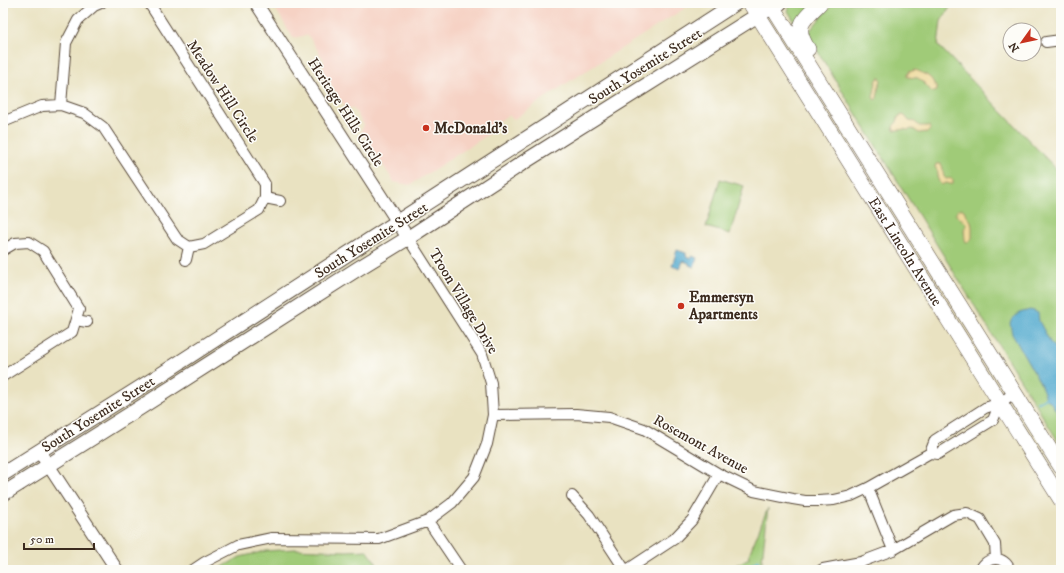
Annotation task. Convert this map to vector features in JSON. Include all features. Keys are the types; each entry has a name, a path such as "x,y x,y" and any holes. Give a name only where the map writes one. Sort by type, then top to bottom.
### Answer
{"main road":[{"name":"South Yosemite Street","path":"3,474 168,370 736,3"},
{"path":"820,3 803,22 800,30 801,38 865,139 870,162"},
{"name":"South Yosemite Street","path":"3,494 408,238 754,9 774,4"},
{"name":"East Lincoln Avenue","path":"774,4 870,162 1061,467"},
{"name":"East Lincoln Avenue","path":"754,9 1061,500"}],"street":[{"path":"62,104 66,43 78,20 94,6 101,3"},
{"name":"Meadow Hill Circle","path":"149,3 264,184 265,198"},
{"name":"Heritage Hills Circle","path":"256,3 408,238"},
{"path":"1046,42 1061,40"},
{"path":"3,122 42,106 62,104 84,113 103,127 177,239 189,247 204,244 259,210 265,198 280,201"},
{"name":"Troon Village Drive","path":"193,570 238,545 272,538 379,539 428,521 452,503 474,477 487,444 493,415 491,383 482,354 408,238"},
{"path":"3,250 15,243 30,239 42,251 79,309 72,332 3,376"},
{"path":"186,260 189,247"},
{"path":"76,320 87,322"},
{"name":"Rosemont Avenue","path":"493,415 576,414 609,417 644,429 719,474 754,491 805,501 834,500 851,496 868,488 930,452 935,440 985,408 1000,403 1014,393"},
{"name":"Rosemont Avenue","path":"930,452 938,454 993,420 1000,403"},
{"path":"39,451 118,570"},
{"path":"572,496 589,515 626,570 674,539 692,520 719,474"},
{"path":"868,488 893,550"},
{"path":"821,570 861,562 893,550 953,515 967,513 980,519 995,544 996,559"},
{"path":"428,521 461,570"},
{"path":"980,570 983,565 991,559 1002,560 1006,563 1010,570"}],"shaded area":[{"path":"272,3 693,3 564,85 514,119 508,115 490,128 489,134 410,185 394,182 361,131 364,125 353,108 346,108 323,72 324,60 308,35 293,38"}],"green space":[{"path":"815,3 796,24 788,11 790,4"},
{"path":"833,3 953,3 941,21 938,45 1061,174 1061,446 807,34"},
{"path":"720,179 744,186 730,234 706,227"},
{"path":"768,508 761,569 727,570 749,558"},
{"path":"294,549 346,551 367,550 381,570 217,570 240,557 266,551"}],"sand":[{"path":"915,70 931,78 937,88 937,91 932,92 918,78 907,77 909,72"},
{"path":"878,78 881,80 877,98 875,100 873,97"},
{"path":"902,115 909,121 915,122 919,126 930,126 931,129 927,132 919,133 913,129 894,130 893,126 897,122 898,117"},
{"path":"936,164 941,164 943,174 946,179 952,180 953,184 940,184 937,177 938,172 935,167"},
{"path":"962,209 971,221 972,238 969,242 966,242 965,239 964,230 966,223 957,216 956,213 958,210"}],"water":[{"path":"677,250 686,253 686,256 691,258 692,256 697,258 694,267 683,261 680,269 672,266"},
{"path":"1030,310 1038,313 1039,321 1050,342 1061,357 1061,418 1046,398 1040,383 1012,334 1010,323 1012,319 1019,313"}],"waterway":[{"path":"1038,402 1046,398"},
{"path":"744,570 758,561"}],"place":[{"name":"McDonald's","path":"426,128"},
{"name":"Emmersyn Apartments","path":"681,306"}]}
